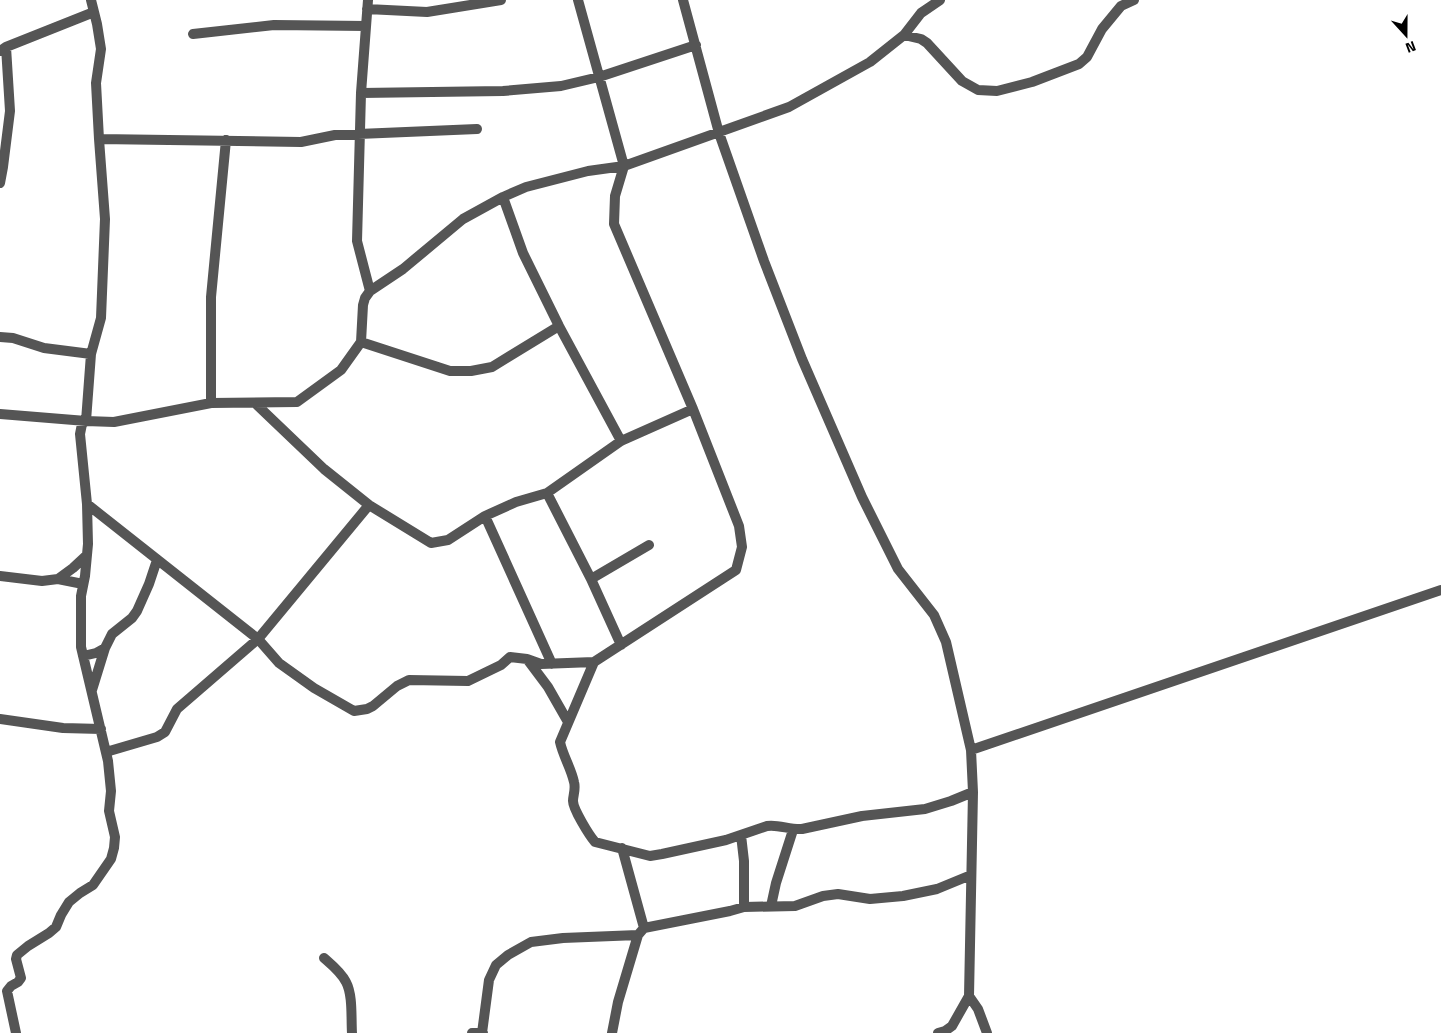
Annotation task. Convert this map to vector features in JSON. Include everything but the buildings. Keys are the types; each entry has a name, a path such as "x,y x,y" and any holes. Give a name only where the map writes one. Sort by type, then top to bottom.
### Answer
{"street":[{"path":"16,1033 7,991 20,978 16,959 17,955 56,927 69,902 93,885 111,859 115,837 109,811 111,791 106,752 81,647 81,596 88,544 87,504 80,434 82,424 86,421 91,354 101,318 105,219 98,139 96,84 101,49 91,0"},
{"path":"370,292 357,241 359,135 368,4 427,12 501,0"},
{"path":"87,504 258,639 279,662 314,688 354,711 373,706 396,686 409,680 468,681 501,665 510,658 541,664 594,662 736,570 742,547 739,526 693,409 614,224 615,196 624,166 578,0"},
{"path":"683,0 719,133 764,261 802,359 862,497 898,569 934,615 946,642 971,750 973,792 972,875 969,996 951,1030 938,1033"},
{"path":"0,414 114,422 211,403 297,402 341,370 361,342 363,305 365,298 370,292 403,270 463,220 503,197 526,187 588,172 624,166 789,108 870,62 904,35 921,13 940,0"},
{"path":"904,35 921,39 927,43 962,81 978,90 997,92 1032,82 1079,64 1087,57 1102,29 1121,6 1134,0"},
{"path":"0,183 10,111 3,49 94,12"},
{"path":"193,34 274,25 366,26"},
{"path":"361,93 503,91 561,86 599,77 696,44"},
{"path":"98,139 301,142 335,135 477,129"},
{"path":"211,403 211,297 226,140"},
{"path":"503,197 522,253 621,441"},
{"path":"361,342 450,371 471,371 492,367 559,326"},
{"path":"0,336 44,348 91,354"},
{"path":"255,403 324,469 369,505 431,543 448,540 485,516 516,502 547,493 621,441 693,409"},
{"path":"547,493 591,579 620,645"},
{"path":"106,752 157,737 165,732 177,709 258,639 369,505"},
{"path":"485,516 552,664"},
{"path":"591,579 649,545"},
{"path":"58,579 87,555"},
{"path":"92,692 105,648 112,634 132,618 137,611 157,560"},
{"path":"0,576 42,581 58,579 83,584"},
{"path":"971,750 1441,590"},
{"path":"83,656 96,653 105,648"},
{"path":"527,660 548,687 568,722"},
{"path":"594,662 560,742 574,782 573,803 595,842 650,856 690,848 773,825 793,830 862,816 925,809 973,792"},
{"path":"0,719 63,728 101,729"},
{"path":"771,906 776,883 793,830"},
{"path":"741,835 744,861 744,906"},
{"path":"612,1033 618,1002 641,932 622,848"},
{"path":"472,1033 482,1033 489,980 496,965 508,955 531,942 641,932 744,906 795,906 823,896 838,894 870,899 903,896 937,889 972,875"},
{"path":"324,958 338,971 346,981 349,989 352,1033"},
{"path":"969,996 978,1009 987,1033"}]}
